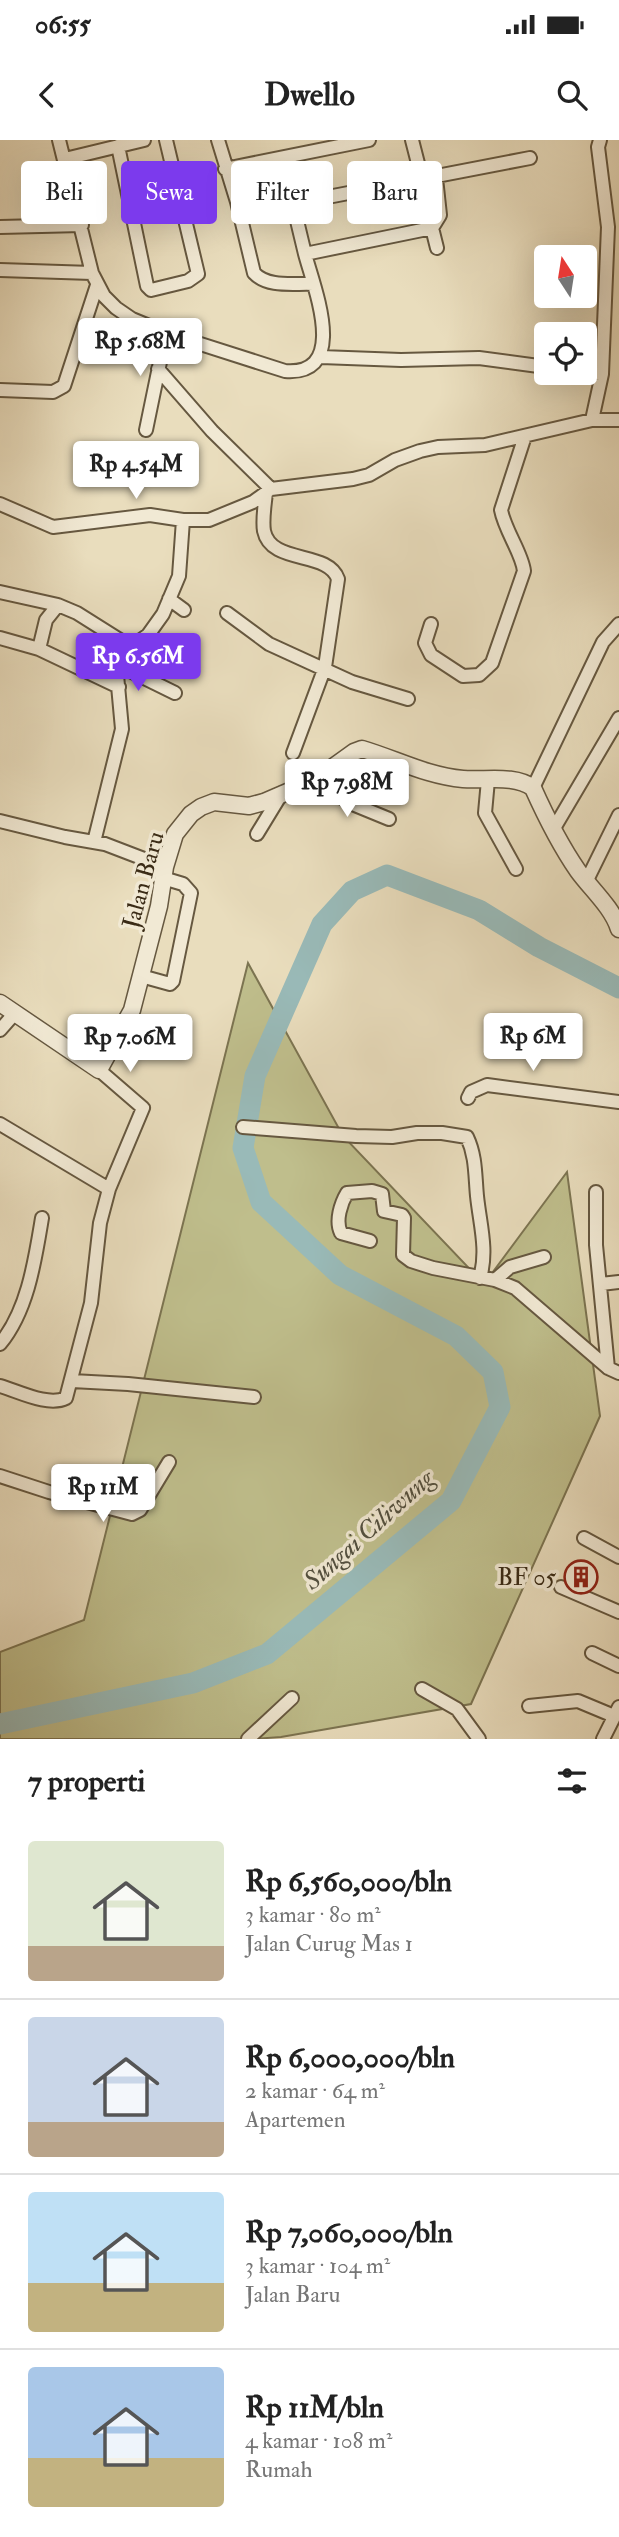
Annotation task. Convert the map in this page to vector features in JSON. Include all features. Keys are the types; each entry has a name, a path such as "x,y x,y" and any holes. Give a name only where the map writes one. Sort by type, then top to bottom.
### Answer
{"street":[{"path":"59,140 95,279 116,308 166,333 285,371 298,372 311,368 321,357 323,323 298,224"},
{"path":"65,159 144,140"},
{"path":"118,146 150,290 188,281 198,274 166,140"},
{"path":"218,140 231,188"},
{"path":"225,169 369,140"},
{"path":"412,140 417,161"},
{"path":"592,420 602,374 604,313 613,227 598,148 600,140"},
{"path":"442,177 530,158"},
{"path":"242,224 251,265 259,278 271,283 313,284"},
{"path":"434,224 432,228 437,248"},
{"path":"0,227 82,225"},
{"path":"305,254 432,228"},
{"path":"0,270 95,279"},
{"path":"0,390 52,392 64,386 95,279"},
{"path":"604,313 619,313"},
{"path":"146,430 166,333"},
{"path":"321,357 401,360 479,358 534,365"},
{"path":"159,369 212,431 269,491"},
{"path":"597,373 602,374"},
{"path":"0,504 53,527 150,515 183,520 209,520 253,502 269,491 354,479 369,475 395,460 420,451 438,447 485,445 592,420 619,419"},
{"path":"431,624 425,643 431,655 463,676 479,675 492,663 524,572 523,562 503,522 501,510 525,436"},
{"path":"269,491 264,526 268,539 288,553 328,565 338,579 325,667 293,752"},
{"path":"94,842 122,729 116,664 131,647 148,635 163,614 179,576 183,520"},
{"path":"0,592 58,606 77,614 131,647"},
{"path":"169,599 184,610"},
{"path":"39,649 46,620 58,606"},
{"path":"227,613 269,644 325,667 352,682 408,699"},
{"path":"618,921 586,882 553,831 533,788 603,642 619,624"},
{"path":"0,638 39,649 119,687"},
{"path":"116,664 175,693"},
{"path":"553,831 619,718"},
{"name":"Jalan Baru","path":"99,1070 128,1021 175,834 191,814 201,807 222,802 249,806 319,783 354,752 362,750 436,774 509,780 533,788"},
{"path":"488,780 485,813 516,869"},
{"path":"319,783 350,803 389,819"},
{"path":"257,834 282,793"},
{"path":"586,882 619,815"},
{"path":"0,821 105,844 164,872 191,892 173,981 165,984 141,976"},
{"path":"0,1003 99,1070 143,1108 109,1189 100,1223 92,1303 66,1398 60,1401 50,1400 0,1386"},
{"path":"0,1030 15,1013"},
{"path":"468,1098 471,1092 487,1085 619,1102"},
{"path":"0,1124 109,1189"},
{"path":"243,1126 392,1137 429,1133 467,1137 475,1158 477,1199 482,1221 484,1264 480,1278"},
{"path":"370,1241 341,1233 338,1226 347,1192 380,1192 384,1211 402,1215 405,1224 403,1255 411,1262 495,1280 515,1288 614,1370"},
{"path":"596,1192 596,1245 601,1284 613,1332 614,1370"},
{"path":"0,1344 13,1324 29,1283 42,1218"},
{"path":"495,1280 510,1267 544,1257"},
{"path":"601,1284 619,1282"},
{"path":"72,1381 254,1397"},
{"path":"0,1476 132,1514 140,1510 169,1462"},
{"path":"584,1538 619,1557"},
{"path":"561,1587 619,1612"},
{"path":"592,1653 619,1666"},
{"path":"422,1689 457,1709 479,1739"},
{"path":"248,1739 292,1698"},
{"path":"529,1706 578,1701 616,1712 603,1739"}],"shaded area":[{"path":"248,963 343,1136 484,1284 567,1172 600,1416 471,1704 281,1737 0,1739 0,1652 84,1620"}],"waterway":[{"name":"Sungai Ciliwung","path":"0,1724 193,1683 267,1654 451,1501 500,1407 493,1372 456,1336 340,1275 261,1202 243,1148 255,1076 322,924 352,891 387,875 479,910 539,947 619,988"}],"place":[{"name":"BF 05","path":"581,1577"}]}
